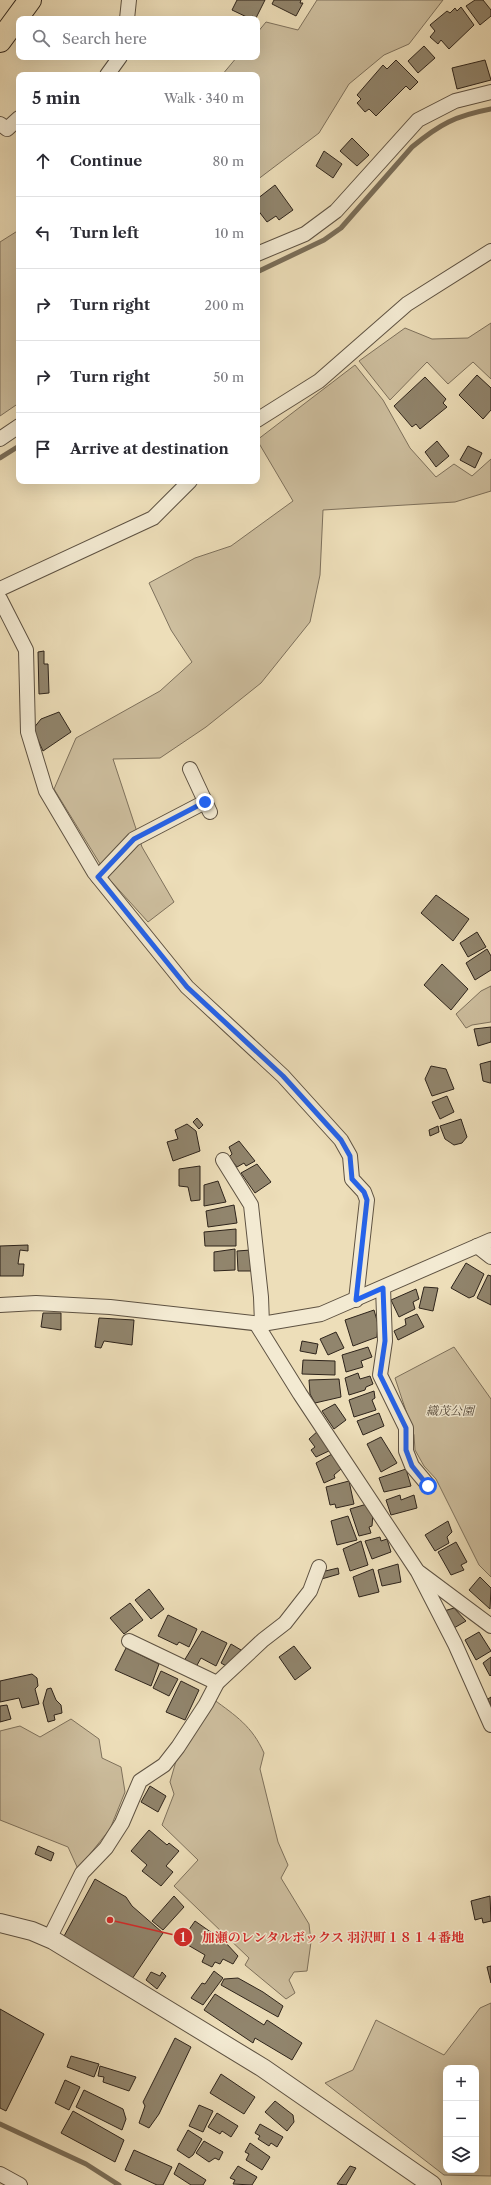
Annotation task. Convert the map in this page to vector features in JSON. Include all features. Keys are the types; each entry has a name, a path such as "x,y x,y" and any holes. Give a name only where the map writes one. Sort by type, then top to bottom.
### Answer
{"highway":[{"path":"18,16 30,0"},
{"path":"0,41 16,19"}],"street":[{"path":"127,16 129,0"},
{"path":"109,72 118,60"},
{"path":"260,253 305,234 336,211 418,120 455,100 491,92"},
{"path":"0,124 7,129 16,121"},
{"path":"260,418 319,381 407,304 491,251"},
{"path":"0,439 16,428"},
{"path":"0,589 153,518 187,484"},
{"path":"0,599 26,650 28,732 46,791 98,877 187,987 283,1076 341,1140 350,1156 352,1179 364,1192 367,1200 356,1300"},
{"path":"98,877 134,839 208,807 190,769"},
{"path":"223,1160 251,1205 260,1290 259,1324 300,1394 418,1572 455,1644 491,1725"},
{"path":"0,1305 36,1303 110,1307 259,1324 321,1314 491,1240"},
{"path":"477,1246 491,1257"},
{"path":"383,1288 385,1341 380,1375 406,1428 406,1450 412,1466 428,1486"},
{"path":"49,1939 82,1874 106,1848 122,1822 140,1781 164,1765 174,1753 206,1704 217,1683 262,1640 285,1623 310,1591 319,1567"},
{"path":"418,1572 491,1626"},
{"path":"129,1641 217,1683"},
{"path":"0,1923 32,1931 49,1939 244,2056 432,2185"},
{"path":"0,2174 20,2185"}],"green space":[{"path":"317,0 443,0 409,44 384,55 349,84 319,133 260,178 260,72 224,72 234,60 260,60 260,29 266,22 298,30"},
{"path":"16,232 16,405 0,416 0,242"},
{"path":"491,323 491,379 473,362 448,384 427,362 390,400 359,361 405,328 432,339 468,338"},
{"path":"355,365 383,400 410,448 436,477 454,464 472,476 491,459 491,491 455,502 323,510 320,575 310,622 261,683 206,727 160,758 113,759 142,847 174,902 148,922 110,880 54,789 76,738 160,691 192,662 171,630 149,583 195,558 231,546 293,501 260,445 260,438"},
{"path":"491,986 491,1022 472,1025 466,1028 456,1014 481,991"},
{"name":"織茂公園","path":"454,1347 491,1399 491,1577 479,1565 436,1479 424,1466 415,1450 414,1435 395,1378"},
{"path":"213,1699 243,1722 254,1736 264,1753 260,1769 278,1842 288,1865 281,1878 309,1924 311,1942 307,1971 294,1972 289,1980 295,1993 286,1999 245,1965 249,1958 174,1886 198,1860 162,1825 174,1794 170,1782 176,1761"},
{"path":"71,1719 99,1739 102,1758 121,1767 125,1792 110,1829 78,1869 68,1847 0,1820 0,1731 20,1726 40,1737"},
{"path":"491,2003 491,2176 444,2175 325,2083 353,2070 376,2020 444,2055 480,2008"}],"building":[{"path":"237,0 265,0 257,16 245,16 232,10"},
{"path":"274,0 301,0 300,3 303,3 296,16 272,4"},
{"path":"475,0 483,0 491,10 491,16 480,25 466,6"},
{"path":"461,7 474,25 449,49 441,40 438,44 430,37 435,31 430,25 447,11 450,13 455,8 457,11"},
{"path":"424,46 435,58 418,73 408,61"},
{"path":"396,60 418,82 410,90 406,86 376,116 369,109 365,112 357,103 361,99 357,95 383,65 387,69"},
{"path":"485,60 491,80 457,89 452,68"},
{"path":"352,138 369,155 357,166 340,151"},
{"path":"324,151 342,164 333,178 316,166"},
{"path":"275,185 293,210 279,220 276,216 267,222 260,213 260,197"},
{"path":"477,375 491,388 491,410 483,419 459,395"},
{"path":"425,377 446,399 443,403 447,407 420,429 416,424 412,427 394,406"},
{"path":"437,441 449,456 436,467 425,452"},
{"path":"468,446 482,453 475,468 460,460"},
{"path":"44,651 44,664 48,664 49,693 39,694 38,652"},
{"path":"59,712 71,732 43,751 33,729 41,719"},
{"path":"436,895 469,919 453,941 421,913"},
{"path":"477,932 486,947 468,957 460,943"},
{"path":"487,949 491,956 491,970 475,980 466,963"},
{"path":"442,964 468,989 451,1010 424,985"},
{"path":"491,1027 491,1042 478,1046 474,1029"},
{"path":"491,1061 490,1083 483,1081 480,1064"},
{"path":"431,1066 446,1069 454,1089 432,1096 425,1079"},
{"path":"447,1096 454,1112 440,1119 432,1102"},
{"path":"197,1118 203,1125 199,1129 193,1122"},
{"path":"461,1119 467,1137 462,1143 454,1145 445,1139 440,1126"},
{"path":"187,1124 196,1131 200,1151 173,1161 167,1142 178,1139 175,1130"},
{"path":"438,1126 439,1132 430,1136 429,1130"},
{"path":"239,1141 255,1161 246,1166 244,1163 237,1167 229,1157 232,1154 229,1147"},
{"path":"257,1164 271,1182 255,1193 241,1173"},
{"path":"200,1166 200,1200 191,1201 188,1187 179,1186 179,1169"},
{"path":"218,1181 226,1202 204,1206 204,1185"},
{"path":"234,1205 237,1223 208,1227 206,1211"},
{"path":"236,1229 236,1246 205,1246 204,1232"},
{"path":"28,1245 28,1251 20,1250 18,1264 24,1264 23,1276 0,1276 0,1246"},
{"path":"235,1249 235,1270 214,1271 214,1252"},
{"path":"251,1250 253,1271 238,1271 237,1251"},
{"path":"466,1263 484,1274 474,1296 469,1298 451,1288"},
{"path":"488,1275 491,1276 491,1305 477,1298"},
{"path":"424,1287 438,1288 433,1311 419,1308"},
{"path":"416,1289 419,1299 413,1302 415,1309 399,1317 391,1300"},
{"path":"374,1310 378,1324 377,1337 353,1346 345,1320"},
{"path":"43,1313 61,1313 61,1330 41,1327"},
{"path":"417,1314 424,1327 398,1340 394,1331 406,1325 405,1319"},
{"path":"99,1318 134,1320 132,1345 104,1341 101,1348 95,1347"},
{"path":"336,1332 344,1348 328,1355 320,1339"},
{"path":"302,1341 318,1344 316,1354 300,1351"},
{"path":"368,1347 372,1357 361,1361 363,1367 346,1372 342,1355"},
{"path":"303,1360 335,1361 335,1375 302,1374"},
{"path":"358,1373 360,1379 370,1376 373,1384 366,1387 365,1390 349,1395 345,1378"},
{"path":"339,1379 341,1397 315,1403 310,1394 309,1380"},
{"path":"374,1391 375,1398 372,1400 376,1410 354,1417 349,1400"},
{"path":"335,1404 346,1420 334,1429 322,1411"},
{"path":"379,1413 384,1426 363,1435 357,1421"},
{"path":"319,1430 331,1450 316,1457 311,1450 315,1447 309,1439"},
{"path":"381,1437 397,1463 381,1472 367,1444"},
{"path":"332,1454 341,1469 334,1475 335,1478 324,1483 316,1463"},
{"path":"406,1469 411,1486 384,1492 379,1478"},
{"path":"349,1481 354,1504 336,1508 335,1504 330,1505 326,1487"},
{"path":"400,1495 401,1500 414,1495 417,1508 391,1515 386,1500"},
{"path":"367,1504 373,1514 372,1526 369,1527 371,1533 359,1536 350,1509"},
{"path":"348,1516 357,1540 337,1545 331,1521"},
{"path":"448,1521 452,1532 447,1537 449,1543 435,1551 425,1535"},
{"path":"380,1537 381,1541 387,1539 391,1552 372,1559 365,1541"},
{"path":"361,1541 368,1565 350,1571 343,1549"},
{"path":"456,1542 467,1562 461,1565 464,1570 451,1575 438,1552"},
{"path":"398,1564 401,1582 382,1586 378,1570"},
{"path":"338,1568 339,1574 318,1580 321,1572"},
{"path":"373,1569 379,1592 359,1597 353,1577"},
{"path":"480,1577 491,1588 490,1609 469,1590"},
{"path":"149,1589 164,1609 151,1619 135,1600"},
{"path":"130,1603 143,1620 124,1634 110,1618"},
{"path":"454,1608 466,1621 454,1628 444,1611"},
{"path":"168,1615 197,1629 189,1647 179,1642 177,1645 158,1636"},
{"path":"202,1631 227,1643 216,1666 201,1658 196,1667 184,1661"},
{"path":"479,1632 491,1651 476,1660 465,1640"},
{"path":"231,1644 241,1650 228,1667 221,1663"},
{"path":"294,1646 311,1668 295,1680 279,1657"},
{"path":"126,1648 159,1664 151,1686 115,1670"},
{"path":"491,1657 491,1675 490,1676 483,1663"},
{"path":"161,1671 178,1679 169,1696 153,1688"},
{"path":"32,1674 37,1678 38,1686 35,1689 39,1704 22,1708 19,1698 0,1702 0,1681"},
{"path":"181,1681 199,1690 185,1720 166,1712"},
{"path":"51,1688 56,1700 61,1705 62,1713 54,1715 55,1720 48,1722 43,1703 47,1689"},
{"path":"491,1697 491,1707 488,1699"},
{"path":"7,1705 11,1719 0,1722 0,1706"},
{"path":"150,1786 166,1796 158,1812 141,1802"},
{"path":"149,1830 167,1845 169,1843 179,1851 166,1866 173,1872 161,1886 142,1871 147,1865 131,1851"},
{"path":"38,1846 54,1853 51,1861 35,1854"},
{"path":"95,1879 126,1897 132,1906 163,1933 132,1979 63,1938"},
{"path":"174,1896 184,1907 163,1930 152,1921"},
{"path":"490,1896 491,1921 483,1923 482,1918 475,1920 471,1901"},
{"path":"195,1921 225,1942 238,1956 233,1964 223,1959 220,1964 215,1962 212,1967 202,1962 205,1955 181,1941"},
{"path":"491,1966 491,1983 487,1967"},
{"path":"214,1971 223,1978 203,2005 191,1998 202,1983 205,1984"},
{"path":"151,1972 160,1976 162,1972 166,1976 157,1989 146,1980"},
{"path":"238,1978 263,1992 283,2006 278,2017 221,1985 224,1979"},
{"path":"215,1994 264,2025 267,2020 302,2043 292,2060 255,2038 253,2043 204,2010"},
{"path":"0,2009 44,2034 6,2111 0,2108"},
{"path":"175,2038 191,2047 159,2114 149,2128 139,2123 145,2106 143,2102"},
{"path":"71,2056 99,2064 94,2077 67,2067"},
{"path":"100,2066 136,2077 129,2091 103,2082 104,2077 98,2076"},
{"path":"221,2074 255,2097 244,2114 210,2093"},
{"path":"65,2080 80,2087 69,2110 55,2103"},
{"path":"84,2090 123,2109 126,2119 122,2130 76,2107"},
{"path":"275,2101 293,2115 294,2122 287,2131 265,2112"},
{"path":"199,2105 213,2111 203,2132 189,2126"},
{"path":"73,2111 124,2140 115,2162 61,2133"},
{"path":"217,2113 238,2126 231,2137 222,2131 220,2134 208,2127"},
{"path":"260,2124 283,2137 277,2147 271,2143 269,2146 258,2139 260,2136 255,2133"},
{"path":"188,2130 202,2139 193,2155 189,2158 177,2150"},
{"path":"204,2141 223,2152 219,2160 215,2158 209,2162 196,2153"},
{"path":"250,2143 270,2157 262,2170 246,2160 249,2154 245,2152"},
{"path":"134,2150 172,2167 163,2185 157,2185 125,2170"},
{"path":"179,2163 206,2180 203,2185 191,2185 174,2174"},
{"path":"238,2166 257,2177 252,2185 233,2184 235,2180 230,2178"},
{"path":"350,2166 356,2168 346,2185 337,2184"}],"waterway":[{"path":"260,271 324,240 341,228 412,147 431,132 458,118 491,109"},
{"path":"0,458 16,448"},
{"path":"0,2124 86,2164 119,2185"}],"place":[{"name":"加瀬のレンタルボックス 羽沢町１８１４番地","path":"110,1920"}],"route":[{"path":"205,802 134,839 98,877 187,987 283,1076 341,1140 350,1156 352,1179 364,1192 367,1200 356,1300 383,1288 385,1341 380,1375 406,1428 406,1450 412,1466 428,1486"}]}
